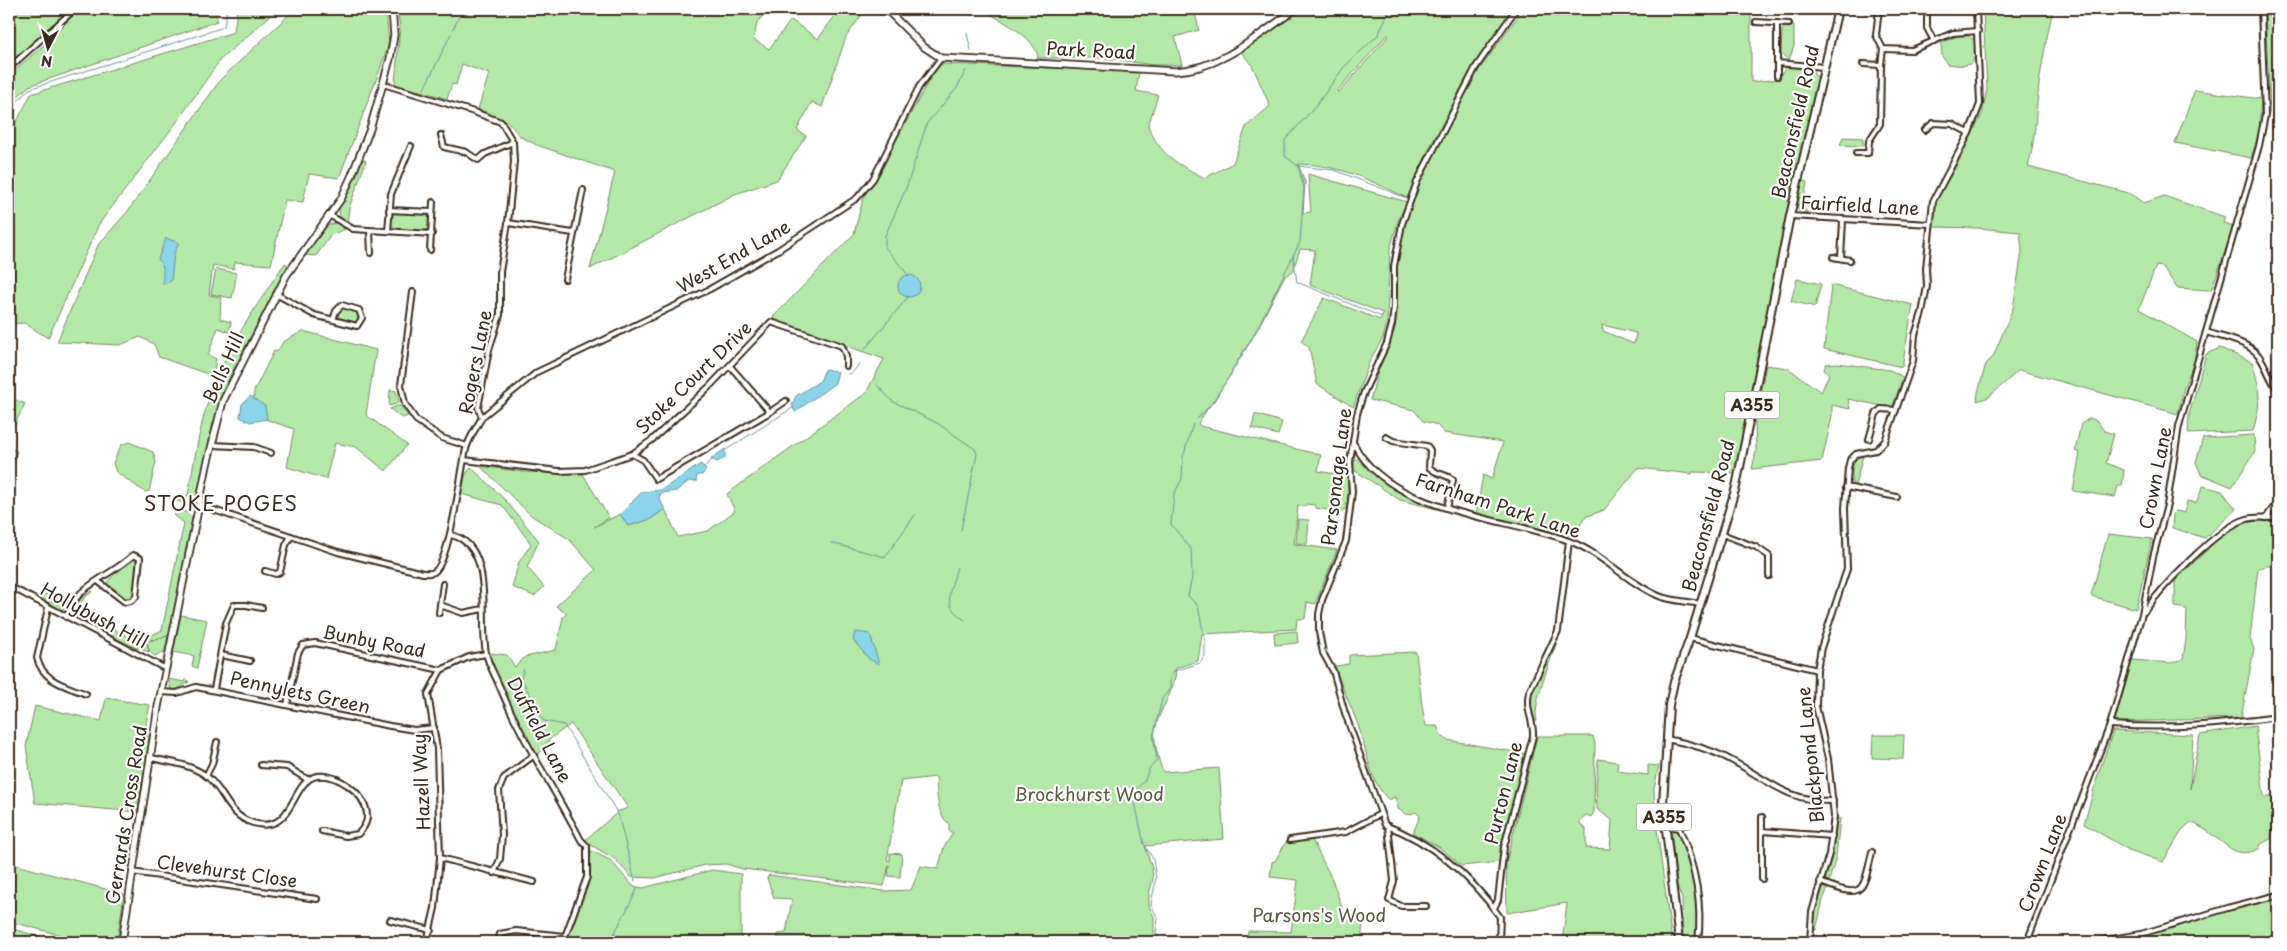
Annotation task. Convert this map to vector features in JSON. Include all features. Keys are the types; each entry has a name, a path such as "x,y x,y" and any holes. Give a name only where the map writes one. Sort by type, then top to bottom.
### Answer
{"main road":[{"name":"Bells Hill","path":"161,692 212,445 227,390 286,276 341,199 352,175 370,129 392,49 394,22 392,9"},
{"path":"886,9 924,47 941,58"},
{"name":"Park Road","path":"941,58 1188,70 1217,61 1296,9"},
{"name":"Beaconsfield Road","path":"1679,942 1664,826 1663,785 1666,739 1674,682 1690,638 1736,483 1790,216 1838,9"},
{"name":"Gerrards Cross Road","path":"122,942 161,692"}],"street":[{"path":"9,68 75,9"},
{"name":"Parsonage Lane","path":"1499,942 1500,916 1447,858 1385,824 1345,712 1336,678 1323,653 1318,632 1322,600 1346,541 1352,492 1350,462 1357,414 1364,392 1387,343 1392,324 1395,259 1405,215 1417,182 1476,67 1516,9"},
{"path":"1856,153 1868,153 1869,141 1880,124 1883,49 1876,35 1878,9"},
{"path":"1927,9 1926,28 1934,41"},
{"name":"Blackpond Lane","path":"1810,942 1812,912 1832,836 1833,801 1828,759 1816,706 1818,670 1821,648 1847,570 1846,487 1850,460 1856,454 1880,448 1886,439 1913,361 1915,335 1922,313 1927,286 1926,268 1933,201 1969,132 1980,98 1976,9"},
{"name":"Crown Lane","path":"2027,942 2110,725 2142,614 2153,557 2167,504 2179,426 2243,207 2265,115 2261,9"},
{"path":"1756,22 1789,24"},
{"path":"1777,23 1778,76"},
{"path":"1883,49 1912,50 1953,33 1978,31"},
{"name":"West End Lane","path":"482,417 538,372 710,289 778,250 857,198 873,179 919,87 941,58"},
{"path":"1778,63 1824,67"},
{"path":"1864,64 1881,65"},
{"path":"383,84 501,122 513,142 485,154 478,160 466,152 444,147 441,135"},
{"path":"1925,130 1933,123 1952,124 1969,132"},
{"name":"Rogers Lane","path":"200,505 342,553 428,573 436,570 451,535 467,446 482,417 478,408 489,350 500,315 500,272 508,223 514,161 513,142"},
{"path":"388,232 391,194 411,146"},
{"path":"565,279 583,190"},
{"path":"430,250 433,202"},
{"path":"390,210 432,212"},
{"path":"329,215 353,229 432,234"},
{"name":"Fairfield Lane","path":"1790,216 1930,224"},
{"path":"1841,258 1842,220"},
{"path":"508,223 573,233"},
{"path":"370,231 371,253"},
{"path":"1833,257 1850,260"},
{"path":"413,292 401,385 405,404 416,420 442,438 467,446"},
{"path":"276,294 314,315 333,320 357,326 362,318 359,310 342,305 336,311 333,320"},
{"name":"Stoke Court Drive","path":"464,460 559,471 585,470 632,454 652,440 730,366 771,322 842,346 846,358"},
{"path":"2206,332 2254,349 2261,359 2270,380 2278,390"},
{"path":"846,366 846,358 852,360"},
{"path":"730,366 770,412"},
{"path":"632,454 643,460 656,479 786,401"},
{"path":"1869,439 1876,414 1882,409 1896,410"},
{"path":"1386,437 1393,441 1427,446 1430,450 1429,467 1434,473 1453,480 1448,508"},
{"path":"1388,445 1393,441"},
{"name":"Farnham Park Lane","path":"1353,442 1358,452 1376,472 1419,498 1448,508 1569,541 1661,597 1700,604"},
{"path":"212,445 254,447 270,452"},
{"path":"1846,487 1897,497"},
{"path":"2266,518 2278,500"},
{"path":"2142,614 2171,579 2219,534 2246,519 2278,518"},
{"path":"1722,534 1756,547 1769,556 1769,576"},
{"name":"Duffield Lane","path":"451,535 467,542 478,560 484,590 483,609 486,654 507,705 533,756 540,764 581,840 587,846 587,877 563,942"},
{"path":"265,571 276,574 280,572 286,545 291,536"},
{"name":"Purton Lane","path":"1494,908 1498,900 1504,847 1533,736 1534,726 1528,710 1528,697 1558,631 1569,541"},
{"path":"66,617 79,594 122,567 133,556 140,558 136,596 131,601 125,602 99,582"},
{"path":"439,613 443,584"},
{"name":"Hollybush Hill","path":"9,586 166,669"},
{"path":"214,689 226,623 234,606 246,605 262,608"},
{"path":"440,605 463,613 483,609"},
{"path":"48,608 37,658 38,664 54,682 86,694"},
{"path":"1690,638 1818,670"},
{"name":"Bunby Road","path":"287,705 298,653 303,645 315,643 442,670"},
{"path":"442,670 469,657 486,654"},
{"path":"221,655 250,660"},
{"name":"Hazell Way","path":"427,942 431,930 438,886 440,858 437,749 428,694 442,670"},
{"name":"Pennylets Green","path":"161,692 177,693 196,686 414,730 434,728"},
{"path":"2110,725 2152,728 2209,726 2278,717"},
{"path":"1666,739 1691,744 1724,757 1791,795 1805,800 1833,801"},
{"path":"206,776 212,764 217,742"},
{"path":"494,873 500,859 502,835 499,790 504,778 533,756"},
{"path":"151,758 181,764 206,776 217,788 231,810 241,818 254,823 269,824 282,818 292,806 300,788 307,779 319,776 335,779 350,787 363,800 368,815 365,827 358,834 346,836 322,831"},
{"path":"261,765 287,767 307,779"},
{"path":"1671,808 1697,879 1700,929 1698,942"},
{"path":"1290,840 1346,832 1380,814"},
{"path":"1762,818 1762,879"},
{"path":"1388,826 1394,882 1389,900 1401,906 1426,906"},
{"path":"1664,826 1677,826"},
{"path":"1762,832 1832,836"},
{"path":"1820,882 1848,892 1856,892 1864,886 1872,852"},
{"path":"440,858 534,882"},
{"name":"Clevehurst Close","path":"132,872 317,899"},
{"path":"2094,942 2141,934 2278,895"},
{"path":"390,920 431,930"},
{"path":"498,942 500,934 516,931 565,936"}],"green space":[{"path":"9,9 71,9 9,65"},
{"path":"79,9 217,9 217,21 29,86 14,100 9,94 9,75 53,37"},
{"path":"237,9 278,9 220,60 176,123 99,224 48,338 24,323 9,324 9,137 31,94 234,32"},
{"path":"295,9 386,9 389,45 339,178 309,174 303,202 285,200 271,265 235,262 234,269 213,265 209,295 221,297 220,319 231,322 229,332 218,328 208,355 216,359 213,376 159,357 154,344 140,337 120,345 57,342 98,245 128,211 221,79"},
{"path":"397,9 770,9 757,22 753,39 769,49 791,20 818,39 840,9 866,9 846,37 822,107 812,102 797,130 806,136 777,180 735,194 590,269 615,172 537,145 521,137 507,121 478,109 489,74 462,64 456,85 452,84 447,99 398,86 395,83 400,27"},
{"path":"981,9 1194,9 1199,30 1175,37 1182,65 1154,65 1104,58 1038,58 1036,50 1024,35"},
{"name":"Brockhurst Wood","path":"1302,9 1514,9 1469,73 1429,149 1407,198 1343,171 1318,165 1298,164 1305,182 1303,213 1311,212 1308,174 1407,202 1399,218 1390,249 1387,323 1383,338 1370,360 1353,407 1317,384 1309,347 1301,341 1324,298 1380,320 1383,313 1310,285 1315,250 1300,249 1293,271 1284,277 1257,330 1232,370 1232,373 1198,423 1200,426 1321,455 1318,471 1348,476 1348,507 1341,512 1315,508 1315,505 1306,504 1304,507 1298,505 1294,544 1337,550 1315,604 1307,602 1305,619 1297,619 1296,629 1202,634 1198,661 1176,668 1173,684 1155,730 1158,757 1163,772 1219,768 1224,839 1145,846 1152,868 1153,879 1149,894 1149,906 1154,917 1154,935 1157,942 779,942 777,934 786,933 792,899 774,898 767,878 769,875 884,891 911,890 921,866 938,869 944,847 953,833 949,831 949,824 939,809 936,777 901,781 887,860 890,861 890,853 902,854 900,877 888,876 889,865 884,886 743,869 726,864 705,865 655,878 631,877 615,859 584,841 619,811 628,808 571,724 551,738 540,753 535,755 508,705 488,653 507,655 515,667 525,657 556,650 563,617 567,614 556,606 596,570 569,539 532,516 480,466 524,472 583,474 609,518 594,527 620,514 628,526 651,519 665,509 678,537 708,531 735,511 727,494 866,393 884,359 781,323 772,318 854,234 863,199 893,139 906,122 939,64 1139,71 1136,91 1158,95 1148,126 1158,145 1178,163 1205,178 1233,163 1246,127 1270,106 1252,65 1240,51","holes":["1388,34 1388,37 1339,92 1337,91"]},
{"path":"1525,9 1751,9 1751,82 1780,79 1782,72 1787,67 1812,69 1815,76 1819,76 1736,473 1692,472 1692,474 1638,468 1604,510 1585,517 1576,532 1571,532 1567,538 1476,514 1483,475 1492,479 1503,442 1444,433 1437,425 1423,421 1414,410 1370,400 1379,368 1392,335 1396,316 1398,250 1403,225 1411,202 1448,123 1479,70 1518,16 1525,12","holes":["1602,325 1636,333 1634,344 1603,331"]},
{"path":"1983,9 2053,9 2041,72 2028,167 2129,193 2144,203 2164,196 2225,217 2223,223 2234,226 2212,288 2209,290 2177,288 2163,267 2156,266 2139,309 2197,342 2194,362 2184,387 2178,414 2019,370 1989,397 1977,401 1986,364 1993,357 2013,308 2022,252 2020,232 1978,228 1932,227 1932,223 1936,199 1956,167 1982,114 1987,89"},
{"path":"2265,9 2278,9 2278,114 2270,113"},
{"path":"1787,24 1794,25 1794,46 1789,60 1781,54 1782,31 1784,27 1787,27"},
{"path":"1957,36 1969,36 1975,41 1975,56 1971,63 1967,65 1947,64 1942,56 1941,43"},
{"path":"2195,90 2261,99 2259,133 2251,158 2175,143"},
{"path":"1843,137 1863,138 1863,146 1840,145"},
{"path":"363,159 366,161 349,208 347,224 340,219 339,208 350,191"},
{"path":"1802,181 1807,182 1803,207 1808,213 1800,212 1797,208"},
{"path":"396,212 425,214 430,219 430,226 425,231 397,230 391,225 391,216"},
{"path":"336,223 345,229 331,235 316,256 304,255 328,225"},
{"path":"285,263 288,265 224,388 212,427 196,503 191,505 177,501 179,497 188,495 202,422 216,379 239,334"},
{"path":"216,269 237,273 232,298 211,294"},
{"path":"1797,279 1821,284 1815,307 1791,301"},
{"path":"1831,285 1913,305 1902,367 1824,349"},
{"path":"344,308 358,313 359,319 355,324 339,321 337,313"},
{"path":"303,331 376,350 366,415 407,445 386,471 356,447 335,443 326,479 287,467 294,429 253,415 254,391 274,351 277,352 283,342"},
{"path":"2220,348 2252,362 2259,396 2253,431 2188,434 2189,415 2206,354"},
{"path":"1837,363 1890,370 1903,377 1892,408 1848,399 1850,409 1832,405 1832,416 1822,461 1752,469 1756,451 1755,418 1766,365 1788,368 1821,392 1829,374 1824,370 1826,364"},
{"path":"390,390 396,391 399,401 389,406"},
{"path":"9,397 25,404 9,436"},
{"path":"401,406 408,416 402,418 390,409"},
{"path":"1255,414 1282,422 1278,435 1252,428"},
{"path":"2090,418 2097,421 2104,431 2114,434 2106,463 2124,470 2122,486 2118,486 2115,497 2073,491 2080,453 2075,451 2081,424"},
{"path":"2254,435 2255,452 2232,487 2201,474 2196,462 2203,438"},
{"path":"129,442 153,452 156,462 149,491 145,492 116,472 113,463 121,445"},
{"path":"9,447 17,451 9,473"},
{"path":"1863,456 1855,485 1852,485 1852,468 1857,457"},
{"path":"1359,458 1386,482 1408,495 1441,510 1400,500 1354,470 1354,461"},
{"path":"471,467 506,501 539,541 527,567 544,587 534,596 512,587 519,562 531,544 502,505 461,494 465,476"},
{"path":"2203,486 2222,491 2236,509 2205,538 2172,528 2173,514 2176,511 2185,513 2187,501 2196,503"},
{"path":"174,509 188,513 193,518 169,635 156,639 168,636 165,651 155,656 150,652 147,643 149,652 143,650 146,641 154,640 146,638 162,630 184,523 175,516"},
{"path":"1298,519 1309,520 1307,544 1296,543"},
{"path":"2278,520 2278,564 2258,568 2250,639 2254,649 2241,718 2115,722 2132,660 2171,663 2183,659 2187,609 2175,607 2175,581 2219,538 2248,522"},
{"path":"2108,534 2152,539 2136,609 2091,596"},
{"path":"137,559 139,562 133,597 131,600 124,600 106,584 120,569"},
{"path":"93,591 84,598 79,608 83,613 138,642 138,649 74,617 73,611 82,597"},
{"path":"44,593 61,601 68,599 71,601 62,610 41,599"},
{"path":"181,615 207,620 197,668 192,666 194,656 173,652"},
{"path":"1297,631 1298,643 1275,645 1274,633"},
{"path":"1557,640 1537,703 1537,721 1532,721 1528,702"},
{"path":"1416,652 1426,726 1437,726 1441,735 1447,740 1526,754 1499,862 1462,866 1439,847 1413,833 1420,816 1416,812 1407,815 1398,809 1395,797 1389,800 1383,794 1372,773 1360,731 1335,666 1349,664 1349,655"},
{"path":"168,679 185,682 186,679 189,682 175,690 171,690"},
{"path":"106,698 150,705 146,723 149,743 137,812 35,803 26,746 35,706 101,721"},
{"path":"2255,726 2264,797 2273,797 2274,821 2271,839 2261,844 2259,849 2245,853 2235,851 2191,822 2183,829 2163,862 2129,850 2084,824 2113,731 2193,735 2190,789 2200,735"},
{"path":"1873,735 1904,735 1903,759 1872,758"},
{"path":"1537,736 1593,736 1595,744 1594,812 1591,817 1586,815 1580,820 1580,824 1586,829 1586,848 1610,849 1612,820 1597,809 1598,759 1618,762 1617,771 1648,775 1648,765 1659,766 1654,789 1655,814 1672,942 1562,942 1567,903 1507,913 1506,863"},
{"path":"1840,818 1836,857 1829,881 1826,881 1825,875 1831,856 1836,819"},
{"path":"1671,830 1677,830 1694,877 1697,907 1696,942 1683,942 1682,899 1677,885"},
{"name":"Parsons's Wood","path":"1311,838 1332,879 1344,913 1359,911 1360,920 1363,923 1361,942 1247,942 1248,931 1291,932 1298,880 1270,877 1272,862 1275,861 1286,842"},
{"path":"591,851 610,860 633,886 643,888 712,870 741,874 741,942 565,942 588,886"},
{"path":"9,863 124,894 117,942 85,942 9,921"},
{"path":"1825,886 1828,888 1823,900 1816,930 1813,930 1816,909 1822,888"},
{"path":"2278,897 2278,942 2102,942 2124,939"},
{"path":"9,928 59,942 9,942"}],"water":[{"path":"166,238 179,243 174,253 171,281 163,284 163,267 158,259"},
{"path":"905,275 913,275 920,282 920,290 913,297 905,297 898,290 898,282"},
{"path":"825,369 838,372 835,383 795,412 792,405 796,396 820,381"},
{"path":"250,396 265,406 267,419 250,422 240,417 242,404"},
{"path":"725,449 725,458 717,462 711,459"},
{"path":"701,464 706,470 702,475 697,475 696,482 689,481 676,491 661,493 659,498 665,509 651,519 628,526 620,514 642,492 661,490"},
{"path":"855,632 870,634 879,664 869,659 853,640"}],"waterway":[{"path":"16,103 29,89 224,27 227,9"},
{"path":"453,29 463,9"},
{"path":"1197,419 1214,401 1252,339 1300,242 1304,188 1298,166 1285,156 1285,140 1315,107 1344,67 1378,35 1390,9"},
{"path":"967,33 971,51"},
{"path":"424,89 451,34"},
{"path":"909,276 885,247 885,236 907,186 927,123 957,88 966,70"},
{"path":"9,110 12,107"},
{"path":"1298,166 1334,170 1404,197"},
{"path":"1293,255 1297,282 1382,317"},
{"path":"865,349 908,297"},
{"path":"848,374 852,373 860,363"},
{"path":"877,385 892,401 937,423 975,449 977,454 961,530"},
{"path":"726,450 794,407"},
{"path":"1160,942 1156,932 1158,919 1151,905 1156,878 1153,859 1144,844 1134,798 1136,790 1145,780 1149,769 1157,760 1153,737 1162,699 1170,688 1170,678 1174,671 1200,663 1205,656 1205,641 1198,606 1188,596 1192,577 1191,549 1171,524 1174,494 1182,479 1183,457 1193,424"},
{"path":"704,467 712,460"},
{"path":"831,543 885,557 915,515"},
{"path":"957,567 949,597 952,609 965,620"},
{"path":"524,669 521,678 544,721 564,725 618,814 635,881"},
{"path":"610,942 637,890 636,888"}],"district":[{"name":"STOKE POGES","path":"221,504"}]}
